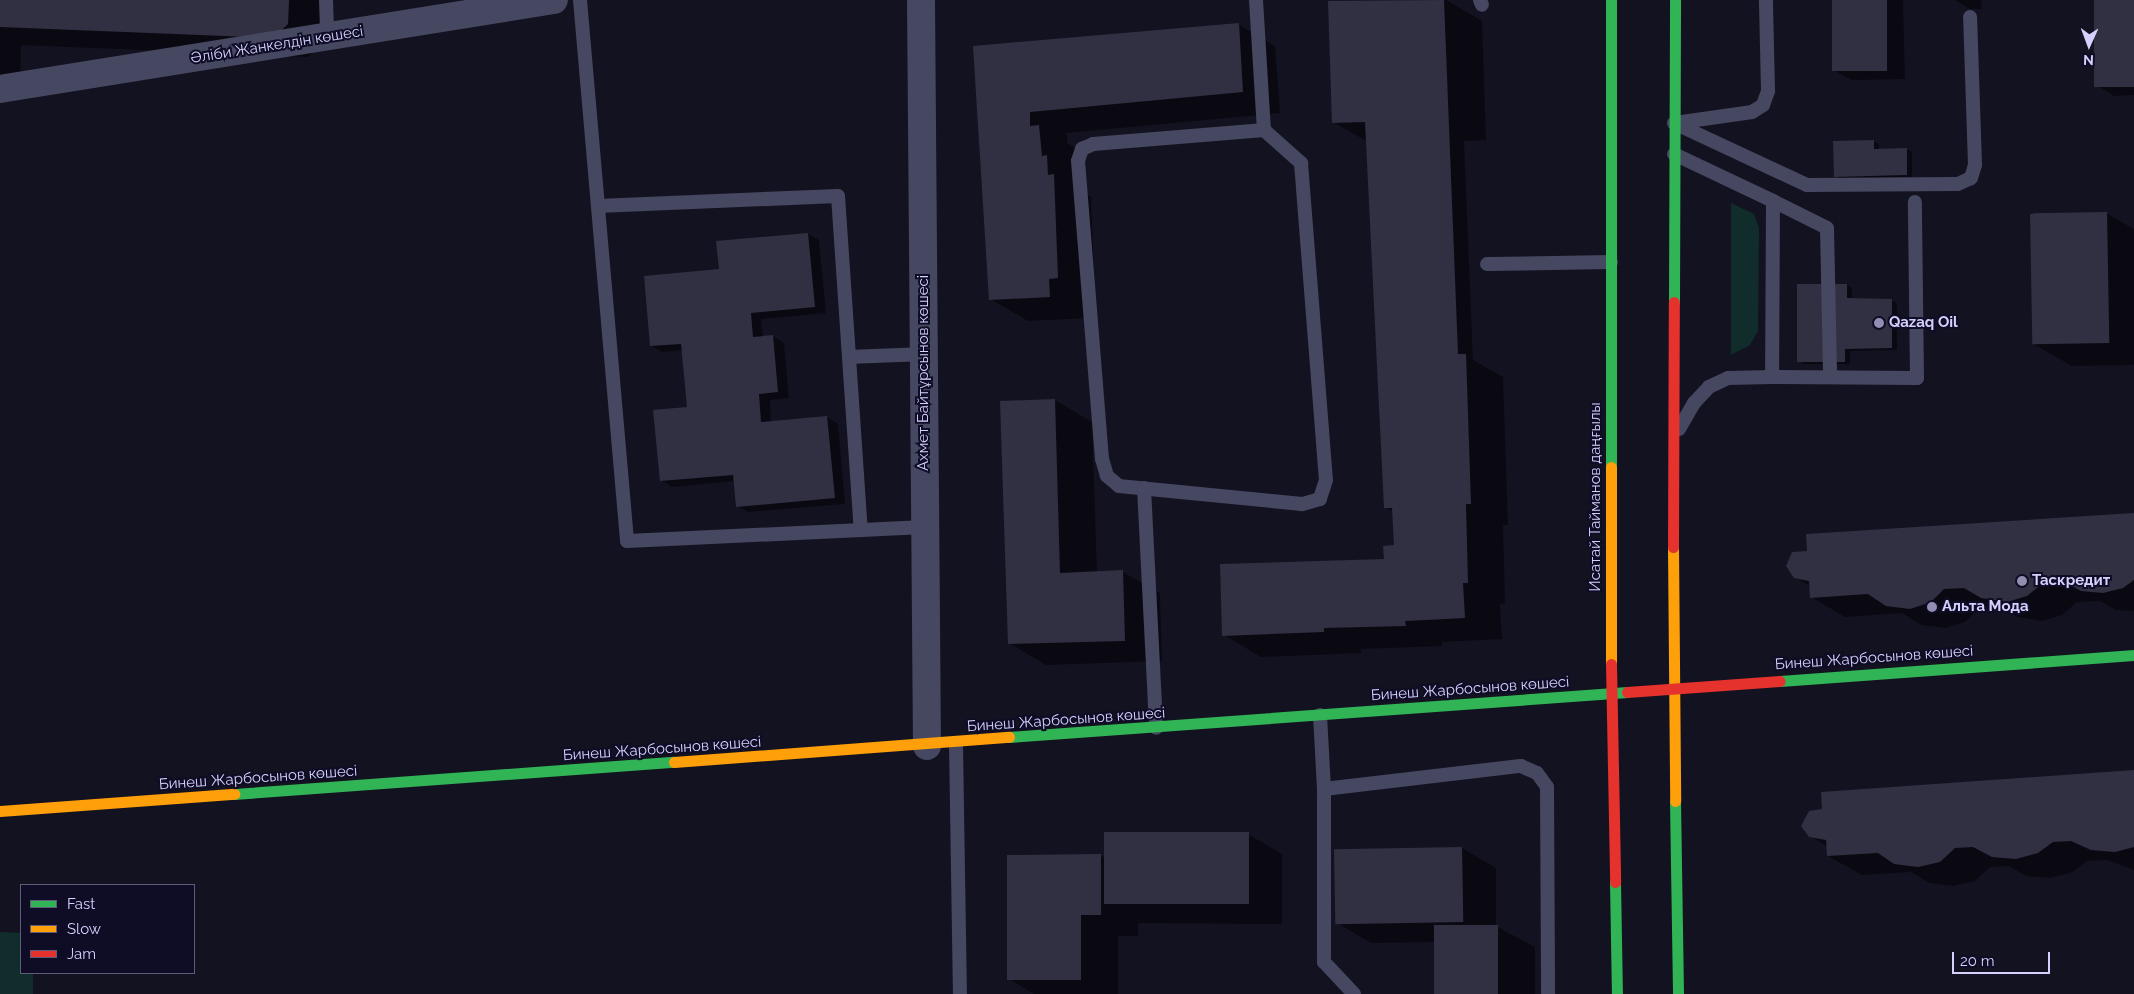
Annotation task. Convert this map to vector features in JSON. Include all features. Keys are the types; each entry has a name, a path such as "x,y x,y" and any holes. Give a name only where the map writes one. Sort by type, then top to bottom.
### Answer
{"street":[{"name":"Әліби Жанкелдін көшесі","path":"0,89 327,38 554,0"},
{"name":"Ахмет Байтұрсынов көшесі","path":"921,0 927,746"},
{"name":"Исатай Тайманов даңғылы","path":"1611,0 1613,693 1617,994"},
{"path":"1674,0 1673,687 1678,994"},
{"name":"Бинеш Жарбосынов көшесі","path":"0,811 956,744 1673,687 2134,656"}],"lane":[{"path":"326,0 327,38"},
{"path":"580,0 627,541 925,527"},
{"path":"1256,0 1264,130 1301,163 1326,480 1320,499 1302,504 1119,486 1107,476 1102,459 1078,161 1082,149 1093,144 1264,130"},
{"path":"1674,123 1752,112 1763,105 1768,91 1766,0"},
{"path":"1674,123 1807,185 1958,184 1971,178 1976,165 1970,17"},
{"path":"1674,154 1827,228 1830,377"},
{"path":"598,206 838,196 861,530"},
{"path":"1772,201 1772,378"},
{"path":"1673,438 1694,403 1709,387 1728,378 1917,378 1915,202"},
{"path":"1487,264 1611,262"},
{"path":"849,357 924,354"},
{"path":"1144,488 1156,728"},
{"path":"1320,715 1324,789 1324,962 1354,994"},
{"path":"956,744 960,994"},
{"path":"1324,789 1521,766 1537,773 1547,787 1548,994"}],"green space":[{"path":"1731,203 1754,214 1759,228 1758,331 1750,345 1731,355"},
{"path":"0,932 20,933 20,974 33,974 33,994 0,994"}],"building":[{"path":"0,0 289,0 288,24 273,38 0,27"},
{"path":"1444,0 1458,354 1466,354 1471,504 1466,504 1468,583 1463,583 1465,618 1405,621 1406,626 1324,628 1324,632 1222,636 1220,564 1384,559 1383,546 1394,545 1392,508 1384,508 1365,122 1332,123 1328,1"},
{"path":"1832,0 1887,0 1887,71 1832,71"},
{"path":"2094,0 2134,0 2134,87 2094,87"},
{"path":"1239,23 1243,92 1030,112 1030,126 1039,125 1042,156 1047,155 1048,175 1054,174 1058,278 1049,279 1050,297 989,300 973,46"},
{"path":"1874,140 1874,149 1907,148 1907,175 1834,177 1833,141"},
{"path":"2107,212 2109,343 2032,344 2030,213"},
{"path":"808,233 815,307 751,313 753,337 773,335 778,392 759,394 761,422 827,416 835,498 736,507 733,475 660,481 653,410 687,407 681,344 650,346 644,276 719,269 716,241"},
{"path":"1797,284 1847,284 1847,298 1892,299 1892,348 1845,349 1845,362 1797,362"},
{"path":"1055,399 1060,573 1123,570 1125,641 1008,644 1000,401"},
{"path":"2134,513 2134,580 2123,588 2103,593 2081,591 2065,582 2043,583 2027,596 2007,602 1981,598 1964,588 1944,589 1931,602 1910,609 1886,606 1868,594 1810,598 1809,581 1794,578 1786,566 1792,552 1807,551 1806,534"},
{"path":"2134,770 2134,847 2115,852 2091,850 2071,841 2053,842 2038,853 2016,859 1992,857 1973,847 1955,848 1940,862 1918,867 1894,864 1878,853 1827,856 1826,840 1809,837 1801,826 1809,811 1822,809 1821,792"},
{"path":"1104,832 1249,832 1249,904 1104,904"},
{"path":"1462,847 1463,922 1335,924 1334,849"},
{"path":"1101,854 1101,915 1081,915 1081,980 1007,980 1007,855"},
{"path":"1434,925 1498,925 1498,994 1434,994"}],"traffic: fast":[{"path":"1611,0 1611,467"},
{"path":"1674,302 1675,0"},
{"path":"1780,681 2134,655"},
{"path":"1009,737 1627,692"},
{"path":"234,794 674,762"},
{"path":"1675,801 1678,994"},
{"path":"1615,882 1617,994"}],"traffic: slow":[{"path":"1611,467 1611,664"},
{"path":"1673,547 1675,801"},
{"path":"674,762 1009,737"},
{"path":"0,811 234,794"}],"traffic: jam":[{"path":"1673,547 1674,302"},
{"path":"1611,664 1615,882"},
{"path":"1627,692 1780,681"}],"place":[{"name":"Qazaq Oil","path":"1879,323"},
{"name":"Таскредит","path":"2022,581"},
{"name":"Альта Мода","path":"1932,607"}]}
